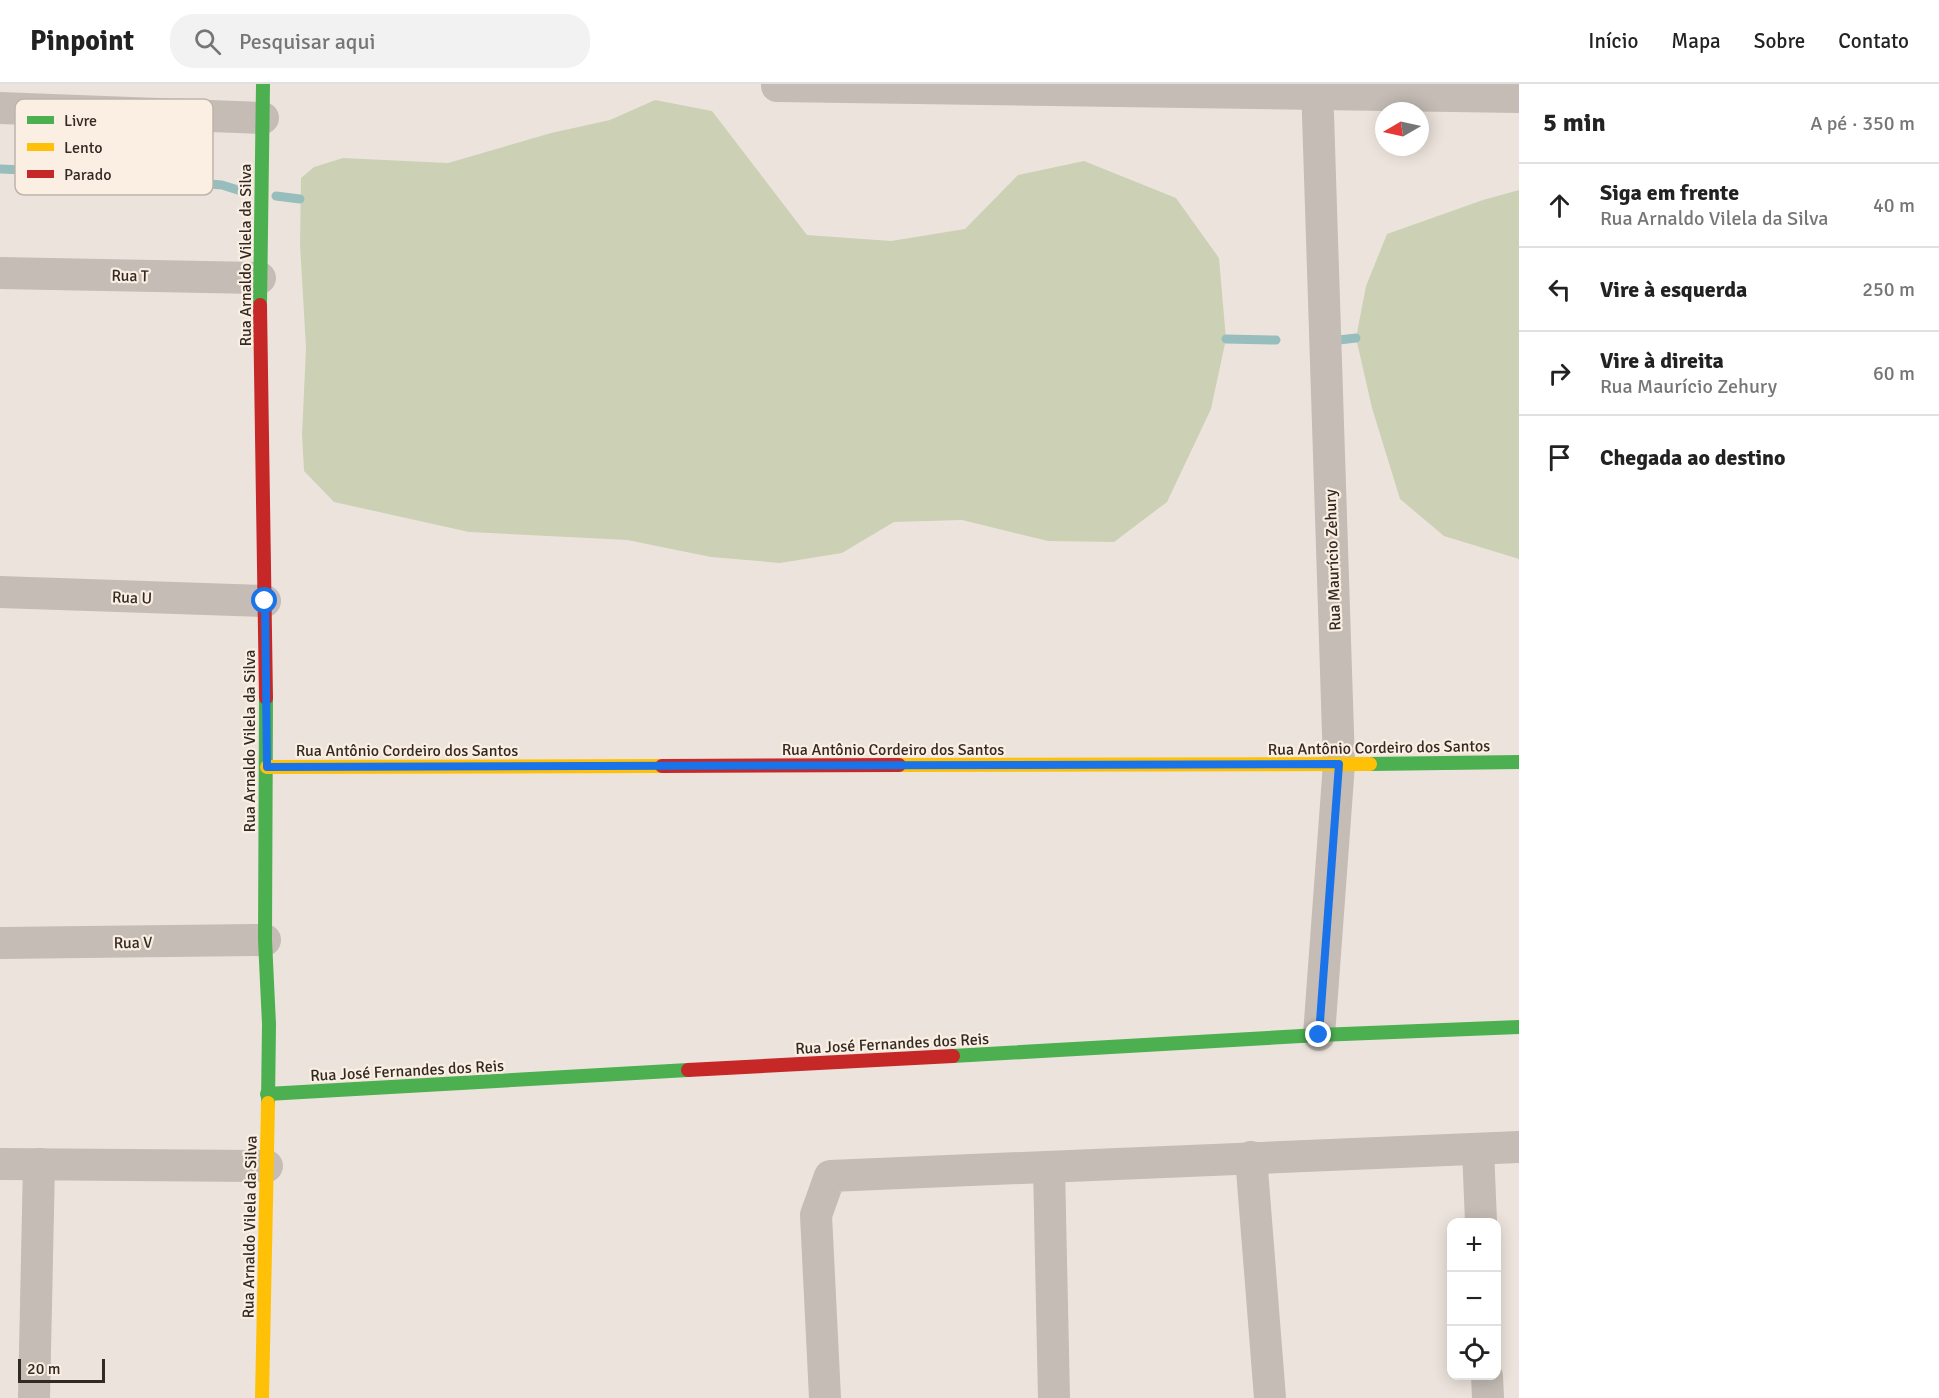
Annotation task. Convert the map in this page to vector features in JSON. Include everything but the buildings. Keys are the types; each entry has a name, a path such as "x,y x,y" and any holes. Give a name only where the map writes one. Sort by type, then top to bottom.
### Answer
{"street":[{"name":"Rua Arnaldo Vilela da Silva","path":"262,1398 269,1024 265,940 267,767 260,278 263,84"},
{"path":"777,86 1317,89 1519,97"},
{"name":"Rua Maurício Zehury","path":"1317,89 1339,764 1319,1035"},
{"path":"0,108 15,109"},
{"path":"213,116 263,118"},
{"name":"Rua T","path":"0,273 260,278"},
{"name":"Rua U","path":"0,592 265,601"},
{"name":"Rua Antônio Cordeiro dos Santos","path":"267,767 1519,762"},
{"name":"Rua V","path":"0,943 265,940"},
{"name":"Rua José Fernandes dos Reis","path":"267,1094 1319,1035 1519,1027"},
{"path":"825,1398 816,1215 830,1176 1519,1147"},
{"path":"1478,1149 1481,1218"},
{"path":"1251,1157 1270,1398"},
{"path":"0,1164 267,1166"},
{"path":"34,1398 39,1164"},
{"path":"1049,1167 1054,1398"},
{"path":"1487,1380 1488,1398"}],"green space":[{"path":"655,100 712,111 807,235 891,241 965,229 1018,175 1084,161 1176,198 1219,258 1226,339 1211,409 1167,502 1114,542 1048,541 962,520 894,522 842,553 780,563 711,557 627,540 469,532 334,502 304,471 302,434 306,348 300,244 301,178 314,167 343,158 448,163 551,133 610,120"},
{"path":"1519,190 1519,559 1444,536 1400,499 1372,408 1356,338 1366,286 1387,234 1483,200"}],"waterway":[{"path":"0,169 15,170"},
{"path":"213,184 238,190"},
{"path":"276,196 300,199"},
{"path":"1339,340 1356,338"},
{"path":"1226,339 1276,340"}],"traffic: fast":[{"path":"260,305 263,84"},
{"path":"266,698 265,940 269,1024 268,1103"},
{"path":"1370,764 1519,762"},
{"path":"953,1056 1319,1035 1519,1027"},
{"path":"267,1094 688,1070"}],"traffic: slow":[{"path":"899,765 1370,764"},
{"path":"267,767 662,766"},
{"path":"262,1398 268,1103"}],"traffic: jam":[{"path":"260,305 266,698"},
{"path":"662,766 899,765"},
{"path":"688,1070 953,1056"}],"route":[{"path":"265,601 267,767 1339,764 1319,1035"}]}
